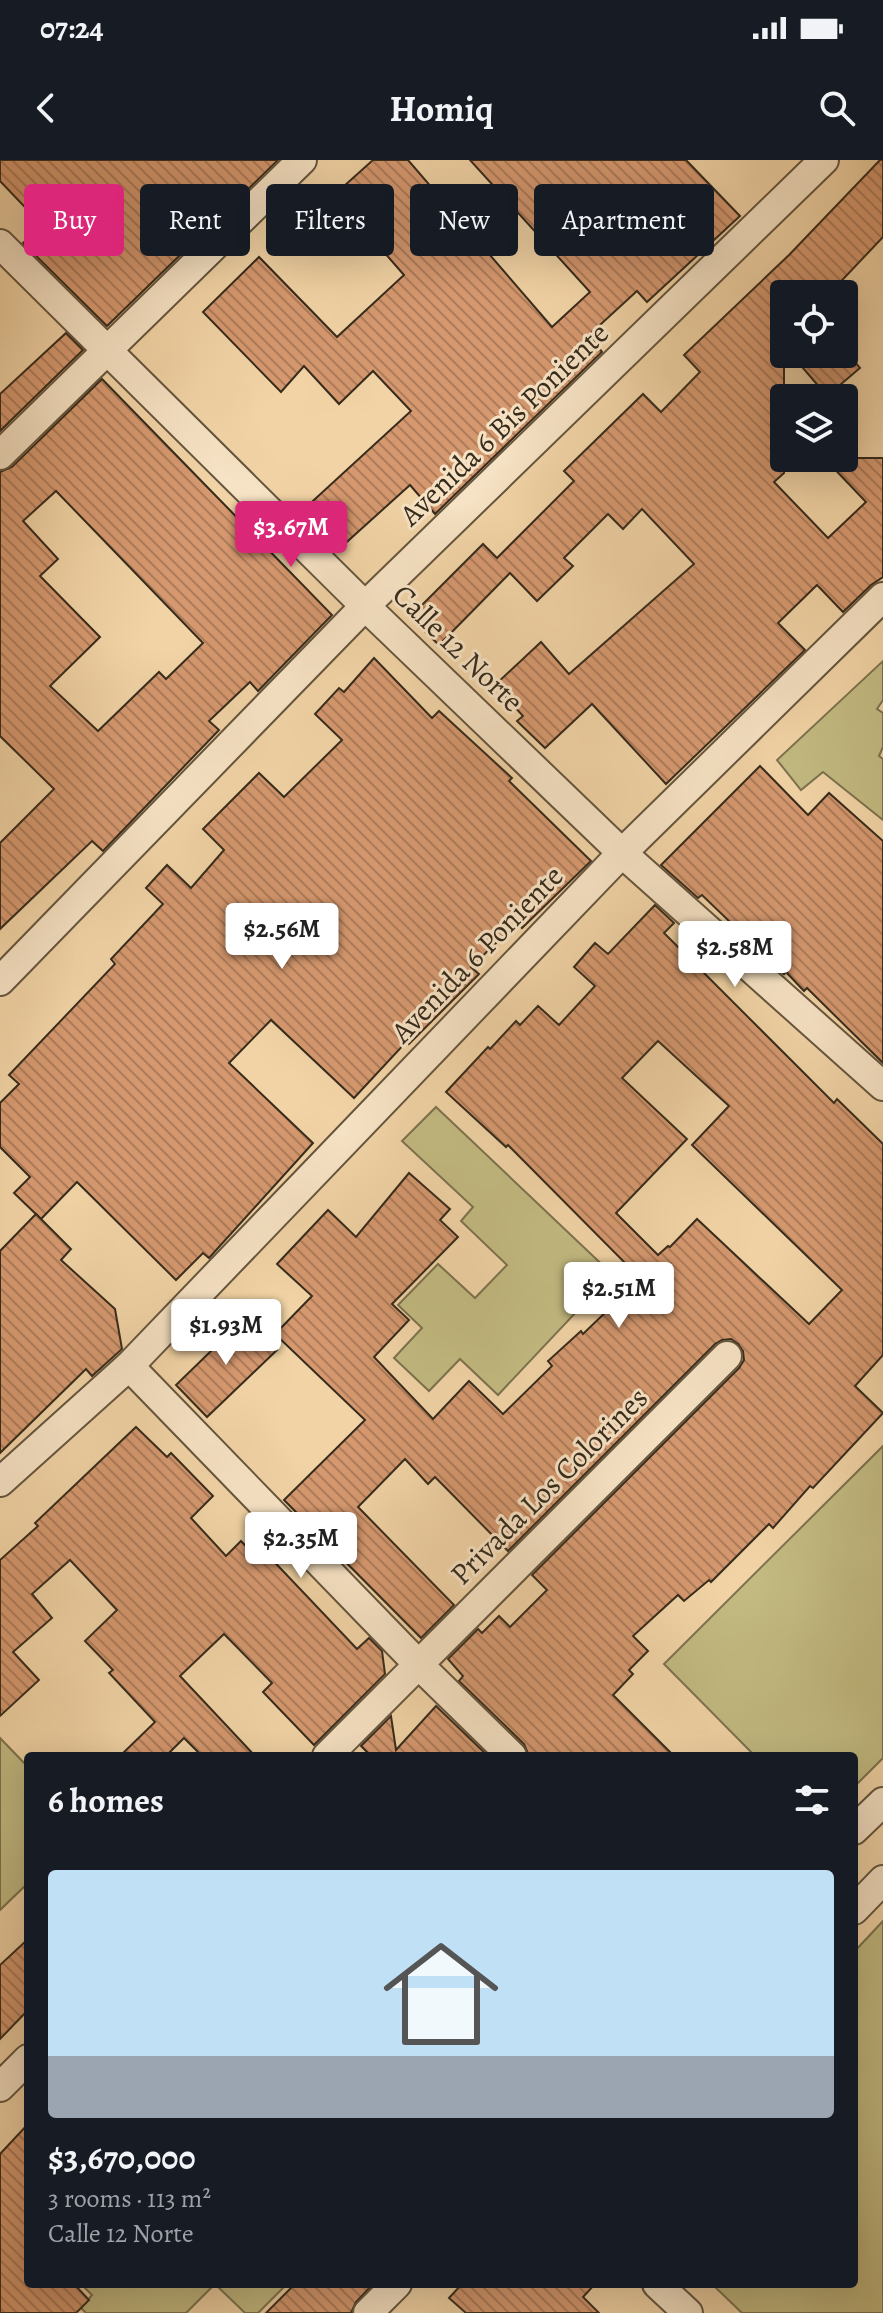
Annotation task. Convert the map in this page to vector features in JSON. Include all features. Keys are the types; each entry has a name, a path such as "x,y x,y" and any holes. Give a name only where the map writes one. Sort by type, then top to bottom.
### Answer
{"street":[{"path":"0,455 302,160"},
{"name":"Avenida 6 Bis Poniente","path":"0,981 365,606 824,160"},
{"name":"Calle 12 Norte","path":"0,244 365,606 622,853 883,1086"},
{"name":"Avenida 6 Poniente","path":"129,1366 622,853 883,597"},
{"name":"Privada Los Colorines","path":"331,1752 727,1356"},
{"path":"0,1482 129,1366 418,1664 508,1752"},
{"path":"858,1826 883,1802"},
{"path":"858,1906 883,1880"},
{"path":"0,2087 24,2063"},
{"path":"368,2313 393,2288"},
{"path":"661,2288 688,2313"}],"shaded area":[{"path":"883,661 883,700 877,709 883,713 883,747 879,756 883,759 883,820 823,772 801,790 777,760"},
{"path":"436,1107 612,1274 498,1395 460,1359 429,1391 394,1358 422,1328 398,1305 438,1264 475,1298 507,1265 461,1221 473,1207 402,1141"},
{"path":"883,1446 883,1758 858,1783 858,1752 751,1752 664,1664"},
{"path":"0,1738 24,1763 24,1887 0,1910"},
{"path":"883,1921 883,2313 742,2313 716,2288 858,2288 858,1948"},
{"path":"85,2288 211,2288 186,2313 86,2313 81,2308 92,2295"},
{"path":"219,2288 283,2288 258,2313 245,2313"}],"building":[{"path":"0,160 278,160 250,187 250,184 140,184 140,256 179,256 107,326 36,256 124,256 124,184 24,184 24,206 0,181"},
{"path":"373,160 408,160 429,184 410,184 410,256 491,256 552,327 590,292 557,256 697,256 647,302 637,291 589,335 602,352 435,514 410,485 339,549 303,510 411,411 373,371 339,404 304,366 281,392 203,312 259,257 337,337 404,275 387,256 394,256 394,184 346,184"},
{"path":"470,160 686,160 709,184 534,184 534,230 518,213 518,184 492,184"},
{"path":"883,160 883,237 842,280 770,280 770,368 784,368 784,384 770,384 770,472 784,472 774,482 828,538 866,502 837,472 858,472 858,458 883,458 883,577 843,612 817,585 778,623 805,650 666,784 592,704 545,748 517,721 523,716 495,685 541,642 569,674 694,564 642,509 623,529 608,514 564,558 573,566 537,601 510,573 439,645 410,617 483,544 497,558 574,481 564,471 643,394 661,412 700,372 684,355"},
{"path":"714,189 740,216 714,240"},
{"path":"66,333 83,350 0,431 0,394"},
{"path":"803,368 860,368 841,384 817,384"},
{"path":"102,379 332,615 258,691 250,682 209,721 219,730 103,851 92,841 0,929 0,843 54,789 0,736 0,472 12,467","holes":["56,491 203,643 166,679 159,672 98,731 50,686 100,637 40,576 58,559 23,521"]},
{"path":"374,658 432,718 439,711 512,778 509,781 591,861 522,928 517,923 471,967 479,974 409,1044 407,1041 354,1098 271,1020 229,1063 313,1143 209,1258 203,1253 176,1280 77,1182 41,1219 14,1193 30,1177 0,1147 0,1103 19,1084 9,1075 115,964 111,959 163,904 146,888 167,865 191,888 224,850 203,829 259,773 284,797 342,740 315,714 339,688 344,692"},
{"path":"760,766 808,815 829,793 883,841 883,1063 807,988 804,991 702,895 698,898 661,865"},
{"path":"655,905 674,923 664,933 834,1103 837,1099 883,1144 883,1355 855,1386 883,1413 773,1528 769,1524 711,1582 709,1580 684,1601 678,1595 633,1636 648,1651 629,1670 633,1674 613,1695 670,1752 527,1752 524,1744 459,1681 463,1676 448,1659 478,1629 482,1633 499,1616 510,1627 547,1590 532,1575 739,1368 744,1360 743,1351 731,1339 715,1344 508,1551 435,1477 428,1484 405,1459 358,1507 454,1605 421,1638 284,1500 365,1420 275,1334 312,1296 277,1264 328,1210 356,1237 409,1173 450,1209 440,1220 458,1237 392,1304 409,1320 374,1357 433,1419 469,1381 503,1414 552,1366 548,1361 581,1331 583,1334 639,1280 508,1145 506,1147 446,1092 488,1047 490,1049 516,1021 520,1025 538,1006 559,1025 595,986 574,967 595,943 608,954","holes":["658,1041 729,1106 692,1145 842,1290 809,1324 697,1219 658,1255 616,1213 687,1139 622,1078"]},
{"path":"36,1214 71,1249 61,1260 115,1309 122,1349 92,1376 86,1369 0,1453 0,1251"},
{"path":"245,1318 277,1350 207,1417 176,1385"},
{"path":"136,1427 167,1457 171,1453 213,1496 191,1518 226,1556 241,1541 260,1561 266,1553 357,1649 369,1638 382,1651 385,1674 314,1745 263,1692 272,1683 224,1634 180,1676 251,1752 198,1752 184,1738 170,1752 124,1752 155,1722 109,1673 113,1670 85,1641 117,1610 70,1560 32,1594 52,1618 13,1652 39,1680 0,1716 0,1560 38,1526 35,1523"},
{"path":"436,1706 484,1752 367,1752 361,1746 391,1716 396,1750"},
{"path":"24,1943 24,2014 0,2039 0,1965"},
{"path":"24,2128 24,2288 78,2288 89,2300 76,2313 0,2313 0,2154"},
{"path":"291,2288 369,2288 356,2302 351,2313 266,2313"},
{"path":"458,2288 591,2288 583,2297 599,2313 466,2313 449,2298"}]}
